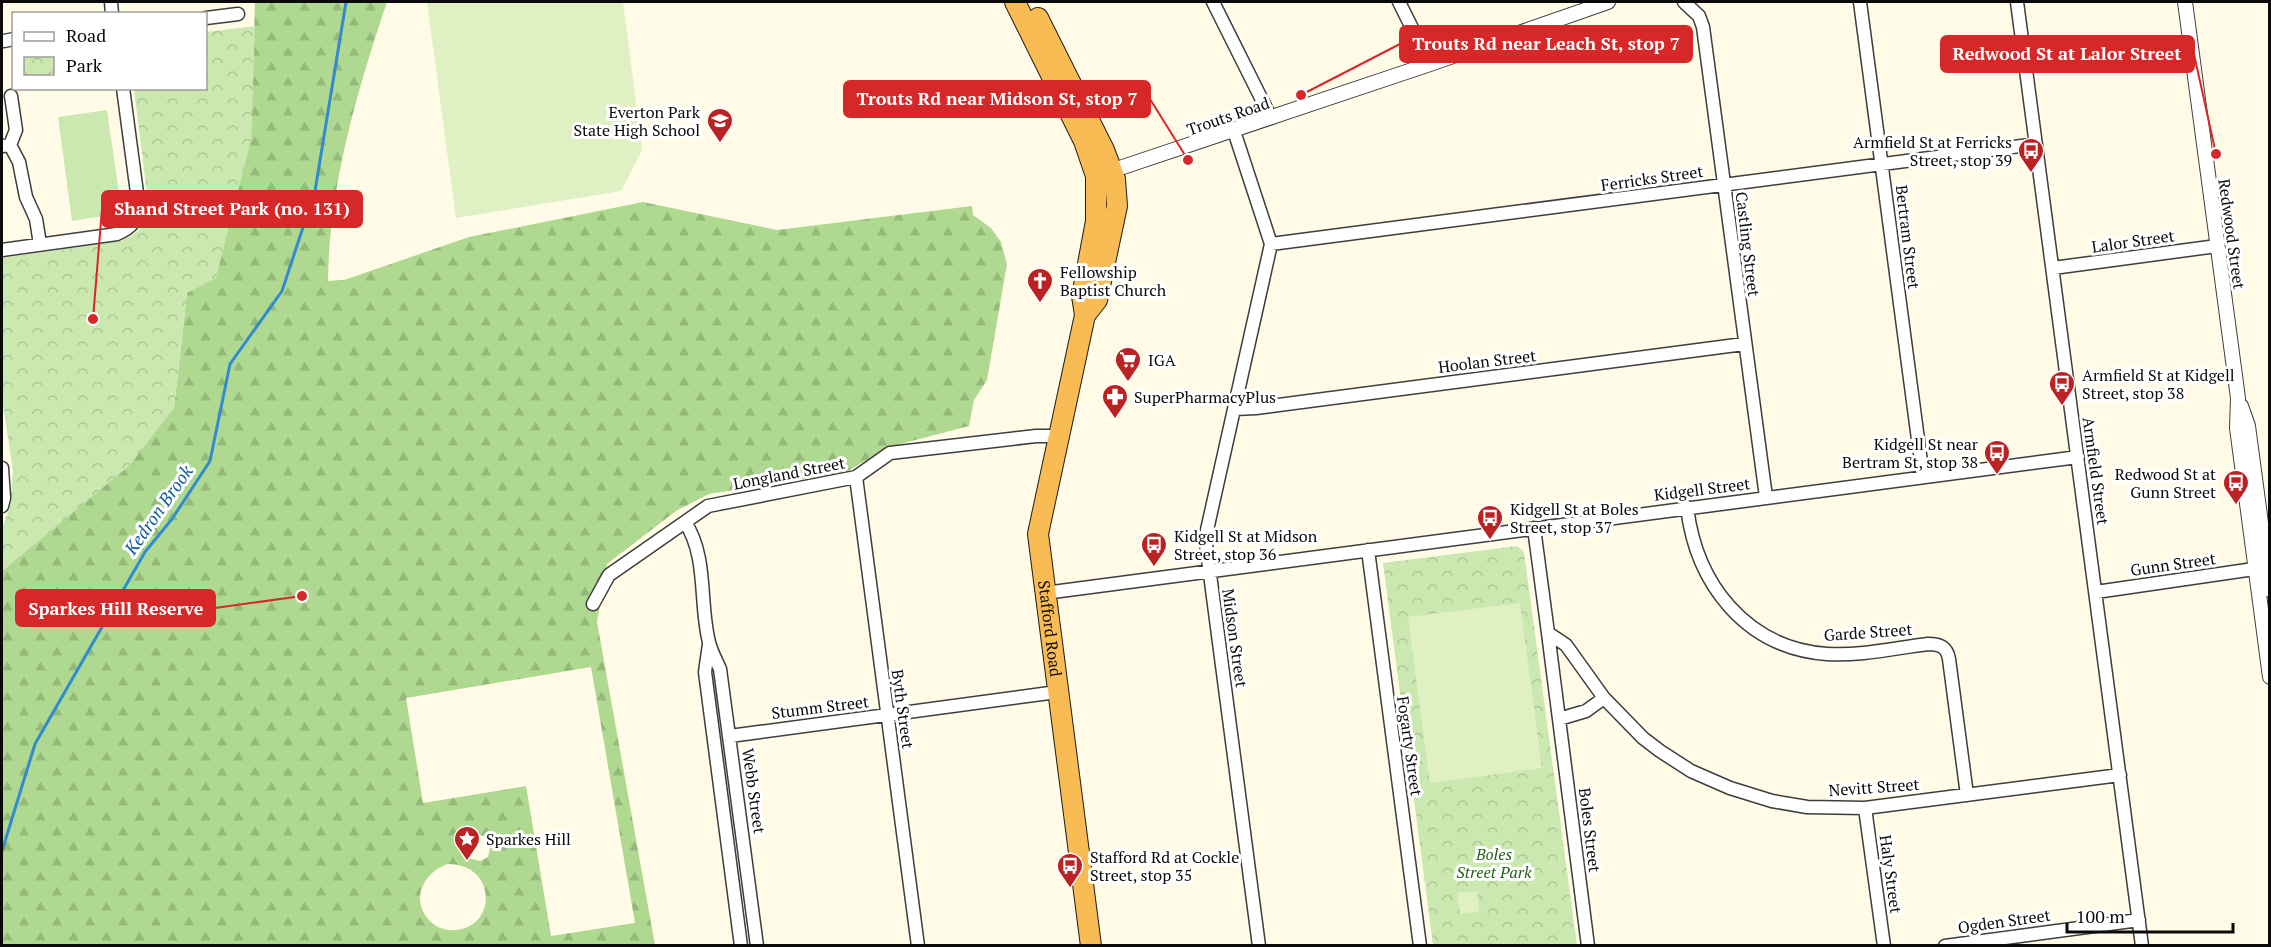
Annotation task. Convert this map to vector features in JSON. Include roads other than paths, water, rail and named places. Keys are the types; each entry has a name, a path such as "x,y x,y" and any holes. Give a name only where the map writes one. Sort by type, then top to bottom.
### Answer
{"highway":[{"name":"Stafford Road","path":"1015,2 1084,141 1117,188 1116,218 1097,300 1085,315 1039,525 1039,550 1091,945"},
{"name":"Stafford Road","path":"1030,2 1105,174"}],"street":[{"path":"1212,2 1271,118"},
{"path":"1399,2 1430,64"},
{"name":"Trouts Road","path":"1105,174 1430,64 1589,5 1608,2"},
{"name":"Castling Street","path":"1683,2 1699,16 1703,27 1766,497"},
{"name":"Bertram Street","path":"1860,2 1923,477"},
{"name":"Armfield Street","path":"2017,2 2142,945"},
{"name":"Redwood Street","path":"2185,2 2238,399 2237,428 2270,677"},
{"path":"207,18 238,14"},
{"path":"2,250 117,234 129,228 136,220 139,208 123,90"},
{"path":"11,96 16,130 6,145 19,162 26,197 36,219 40,244"},
{"path":"1234,131 1271,244"},
{"name":"Ferricks Street","path":"1271,244 2036,144"},
{"name":"Midson Street","path":"1259,945 1206,544 1207,530 1271,244"},
{"name":"Lalor Street","path":"2053,268 2217,246"},
{"name":"Hoolan Street","path":"1235,409 1744,344"},
{"name":"Redwood Street","path":"2238,399 2248,426 2270,590"},
{"name":"Longland Street","path":"593,604 609,575 708,506 856,477 890,453 1036,436 1059,436"},
{"name":"Kidgell Street","path":"1045,593 2078,457"},
{"path":"2,470 4,498 2,506"},
{"name":"Byth Street","path":"856,477 918,945"},
{"name":"Garde Street","path":"1687,507 1693,542 1700,563 1710,581 1737,614 1770,637 1797,648 1825,654 1854,653 1928,644 1940,645 1945,649 1949,659 1967,795"},
{"name":"Webb Street","path":"685,522 691,532 698,555 709,643 705,672 741,945"},
{"path":"1534,528 1548,633"},
{"name":"Fogarty Street","path":"1368,550 1420,945"},
{"name":"Gunn Street","path":"2096,592 2254,569"},
{"name":"Nevitt Street","path":"1548,633 1570,650 1604,698 1660,752 1691,771 1730,788 1772,801 1807,807 1865,808 2120,775"},
{"name":"Boles Street","path":"1548,633 1588,945"},
{"name":"Webb Street","path":"709,643 720,669 757,945"},
{"name":"Stumm Street","path":"730,736 1057,692"},
{"path":"1559,719 1586,711 1604,698"},
{"name":"Haly Street","path":"1865,808 1884,945"},
{"name":"Ogden Street","path":"1945,945 2139,920"}],"waterway":[{"name":"Kedron Brook","path":"2,851 35,744 145,552 172,519 210,461 230,364 282,291 315,191 346,2"}],"place":[{"name":"Trouts Rd near Leach St, stop 7","path":"1301,95"},
{"name":"Everton Park State High School","path":"720,144"},
{"name":"Redwood St at Lalor Street","path":"2216,154"},
{"name":"Trouts Rd near Midson St, stop 7","path":"1188,160"},
{"name":"Armfield St at Ferricks Street, stop 39","path":"2031,174"},
{"name":"Fellowship Baptist Church","path":"1040,304"},
{"name":"Shand Street Park (no. 131)","path":"93,319"},
{"name":"IGA","path":"1128,383"},
{"name":"Armfield St at Kidgell Street, stop 38","path":"2062,407"},
{"name":"SuperPharmacyPlus","path":"1115,420"},
{"name":"Kidgell St near Bertram St, stop 38","path":"1997,476"},
{"name":"Redwood St at Gunn Street","path":"2236,506"},
{"name":"Kidgell St at Boles Street, stop 37","path":"1490,541"},
{"name":"Kidgell St at Midson Street, stop 36","path":"1154,568"},
{"name":"Sparkes Hill Reserve","path":"302,596"},
{"name":"Sparkes Hill","path":"467,862"},
{"name":"Stafford Rd at Cockle Street, stop 35","path":"1070,889"}],"park label":[{"name":"Boles Street Park","path":"1494,863"}]}
